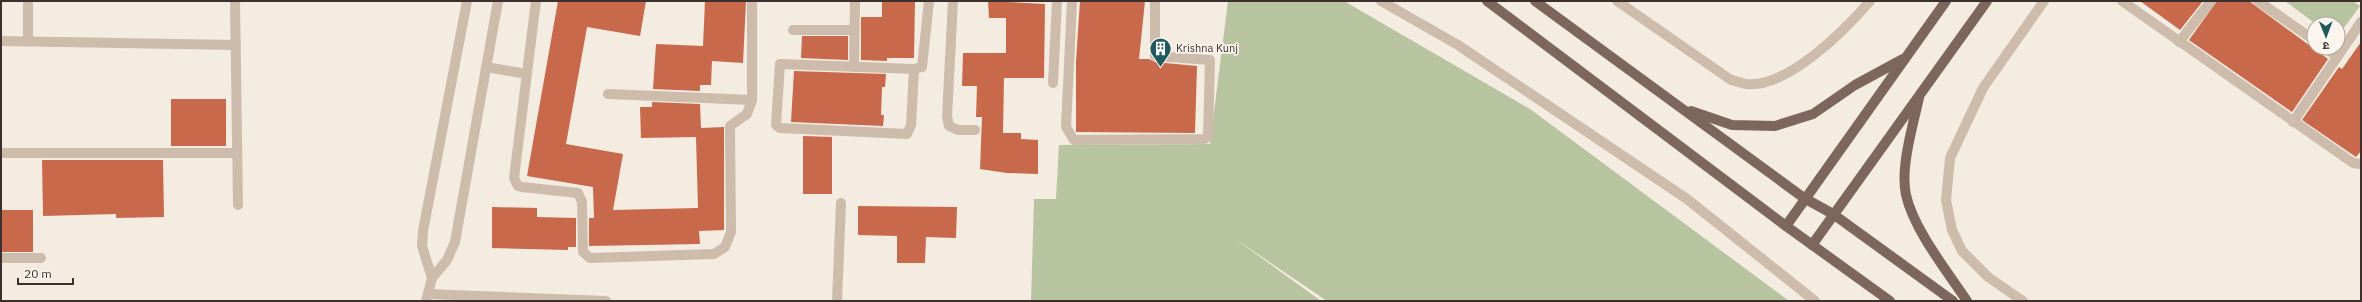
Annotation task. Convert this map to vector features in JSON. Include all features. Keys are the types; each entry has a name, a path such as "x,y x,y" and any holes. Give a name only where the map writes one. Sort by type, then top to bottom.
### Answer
{"main road":[{"path":"1487,1 1786,226 1890,301"},
{"path":"1535,1 1804,198 1833,214 1953,301"},
{"path":"1786,226 1804,198 1946,1"},
{"path":"1812,245 1987,1"},
{"path":"1681,108 1732,125 1775,126 1813,114 1855,85 1906,57"},
{"path":"1920,94 1906,156 1906,194 1922,233 1967,301"}],"street":[{"path":"28,1 28,41"},
{"path":"236,1 238,205"},
{"path":"432,278 422,246 467,1"},
{"path":"498,1 455,242 447,260 432,278 427,298 606,301"},
{"path":"536,1 515,182 522,187 578,193 582,202 583,252 590,258 714,254 725,246 730,232 730,126 747,114 752,100 752,1"},
{"path":"854,67 855,1"},
{"path":"914,68 911,126 908,134 780,128 776,125 780,64 914,68 924,65 929,1"},
{"path":"952,1 947,116 949,126 953,128 975,130"},
{"path":"1053,83 1057,1"},
{"path":"1072,1 1066,127 1074,140 1205,139 1208,136 1210,60 1155,56 1155,1"},
{"path":"1381,1 1458,45 1686,199 1815,301"},
{"path":"1617,1 1731,80 1746,84 1760,83 1776,78 1798,66 1824,48 1850,24 1870,1"},
{"path":"2023,301 1988,277 1962,251 1952,230 1946,200 1950,158 1983,88 2044,1"},
{"path":"2122,1 2292,122 2353,163 2361,164"},
{"path":"2179,42 2211,1"},
{"path":"2258,1 2306,34"},
{"path":"2346,42 2361,22"},
{"path":"793,30 854,30"},
{"path":"1,41 236,45"},
{"path":"2292,122 2336,56"},
{"path":"486,68 527,74"},
{"path":"608,94 752,100"},
{"path":"1,153 237,153"},
{"path":"837,301 841,202"},
{"path":"1,258 41,258"}],"green space":[{"path":"1228,1 1344,1 1530,109 1789,301 1327,301 1234,238 1321,301 1031,301 1034,199 1056,199 1059,145 1210,144"},
{"path":"2285,1 2353,1 2360,6 2346,25 2346,16 2306,17"}],"building":[{"path":"558,1 646,1 640,36 587,27 566,144 623,154 613,210 698,208 696,137 641,138 640,107 652,107 652,102 700,104 701,128 724,127 724,230 699,231 700,244 589,246 589,218 594,218 593,187 527,176"},
{"path":"705,1 746,1 743,63 712,61 711,85 700,85 700,91 653,89 656,44 703,46"},
{"path":"882,1 915,1 914,58 887,58 887,61 861,60 861,17 882,17"},
{"path":"988,1 1045,4 1044,78 1004,78 1003,133 1021,133 1021,139 1038,140 1038,174 1007,173 980,169 982,117 976,117 977,86 962,86 963,53 1006,53 1006,18 989,18"},
{"name":"Krishna Kunj","path":"1080,1 1145,1 1139,59 1197,66 1195,133 1076,132 1076,62"},
{"path":"2140,1 2203,1 2180,30"},
{"path":"2217,1 2249,1 2306,43 2306,56 2324,56 2328,59 2292,112 2189,40"},
{"path":"802,36 848,36 848,60 801,58"},
{"path":"2361,42 2361,151 2356,157 2302,120 2339,67 2342,69"},
{"path":"794,71 886,74 885,87 882,87 881,115 884,115 883,126 791,122"},
{"path":"171,99 226,99 226,146 171,146"},
{"path":"803,136 832,137 832,194 803,194"},
{"path":"42,160 163,160 164,217 116,218 116,214 43,216"},
{"path":"858,206 957,207 956,238 926,237 925,263 897,263 897,236 858,235"},
{"path":"492,207 537,208 537,217 576,218 576,247 568,247 568,250 492,248"},
{"path":"1,210 33,210 33,252 1,252"}],"place":[{"name":"Krishna Kunj","path":"1161,68"}]}
